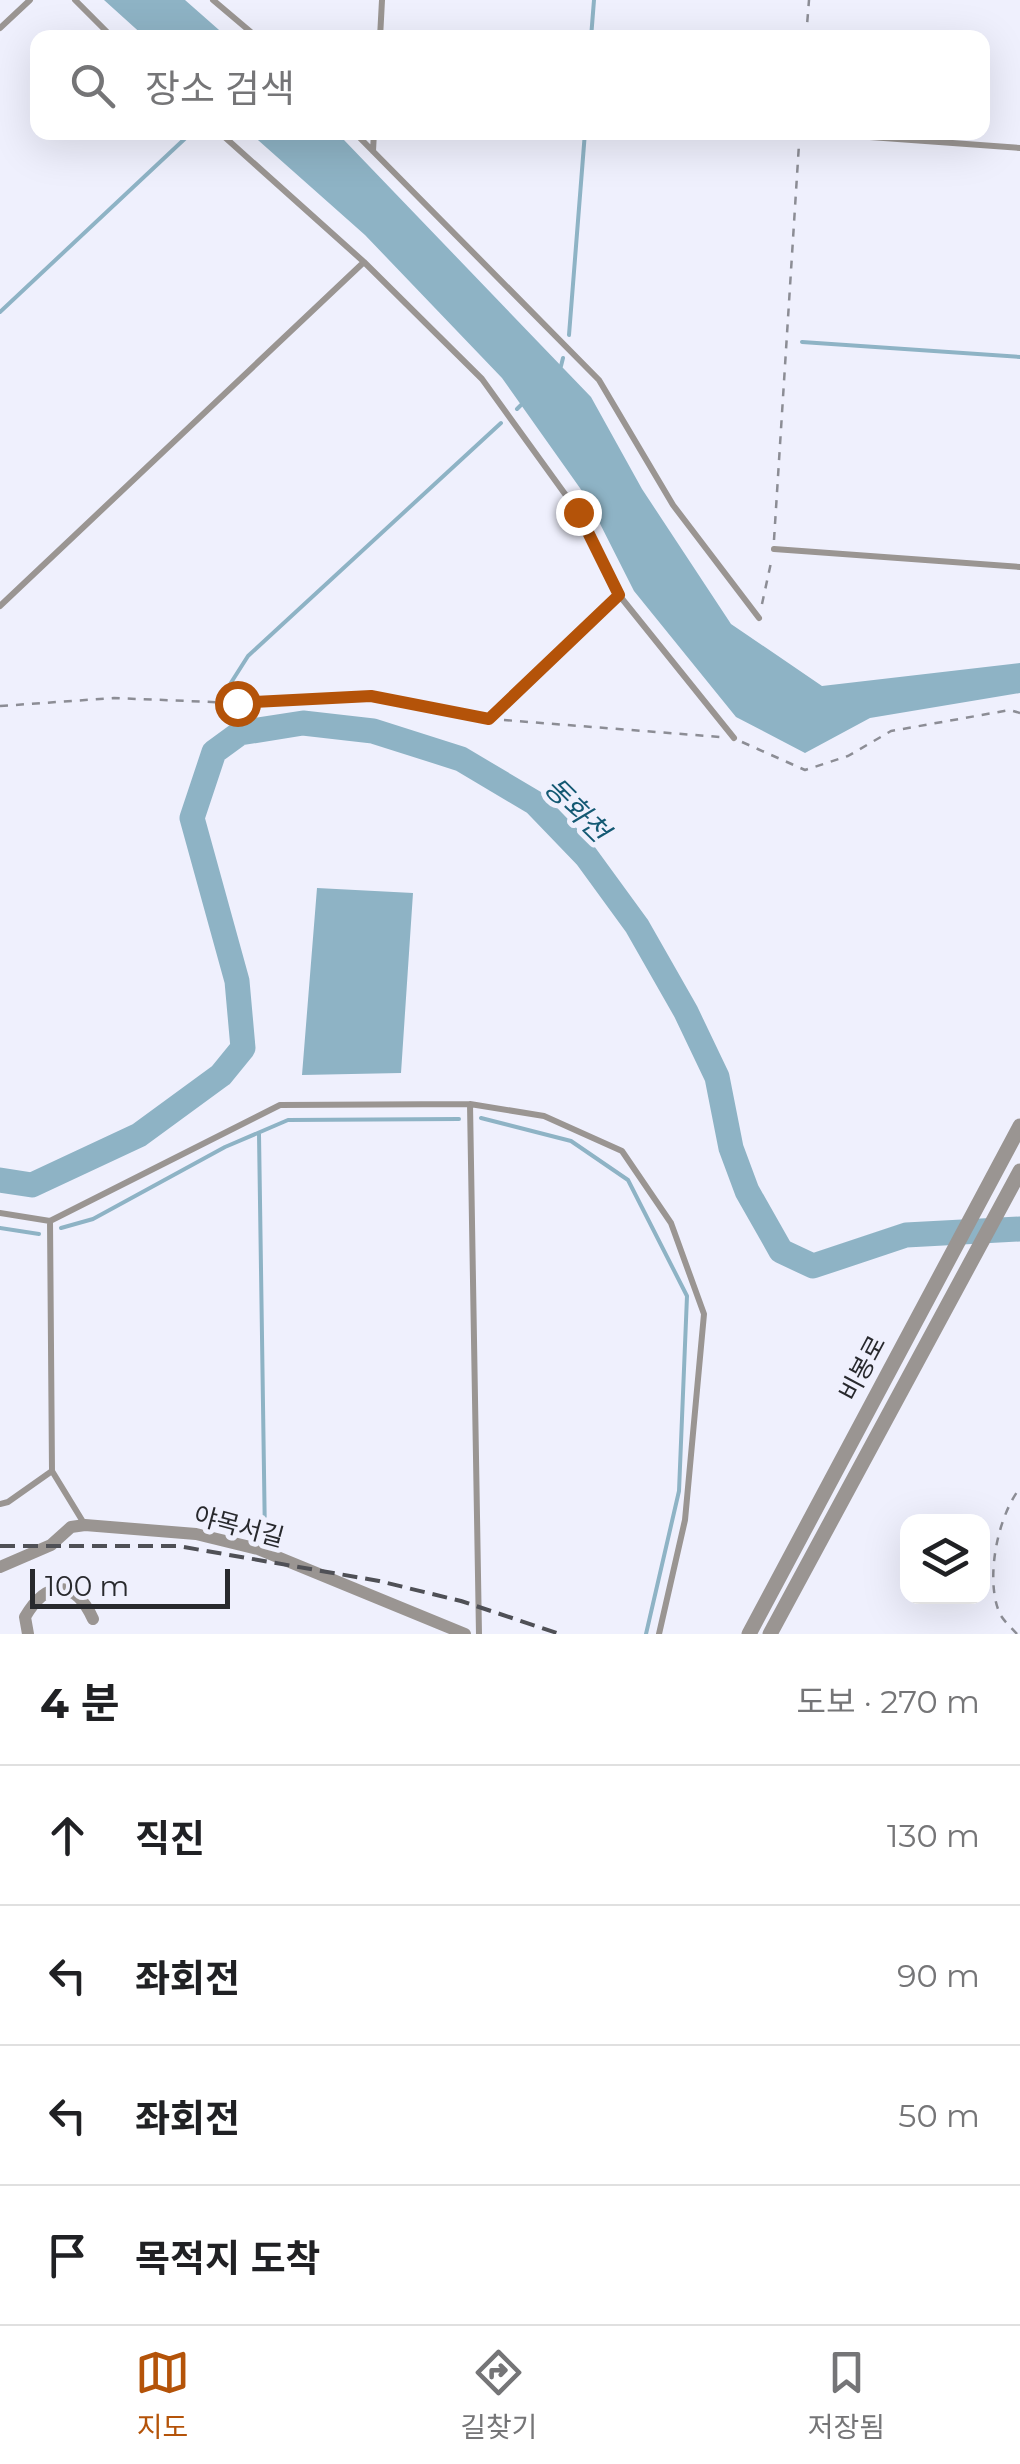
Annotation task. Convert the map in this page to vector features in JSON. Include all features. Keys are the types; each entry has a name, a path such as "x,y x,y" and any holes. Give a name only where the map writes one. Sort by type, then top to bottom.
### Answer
{"street":[{"name":"비봉로","path":"749,1634 1019,1128"},
{"name":"비봉로","path":"770,1634 1020,1172"},
{"path":"0,1567 51,1544 71,1527 85,1525"},
{"name":"야목서길","path":"85,1525 196,1534 258,1550 465,1634"},
{"path":"28,1634 24,1617 36,1598 51,1588 62,1589 86,1604 92,1619"}],"lane":[{"path":"0,28 30,0"},
{"path":"75,0 105,30"},
{"path":"214,0 249,30"},
{"path":"380,30 382,0"},
{"path":"228,140 364,262 482,379 578,512 619,595 734,738"},
{"path":"362,140 599,380 673,505 759,618"},
{"path":"372,151 373,140"},
{"path":"910,140 1020,148"},
{"path":"0,606 364,262"},
{"path":"774,549 1020,566"},
{"path":"489,719 619,595"},
{"path":"470,1104 479,1634"},
{"path":"0,1213 50,1221 280,1105 470,1104 544,1116 622,1151 671,1222 704,1314 685,1520 659,1634"},
{"path":"50,1221 52,1472 85,1525"},
{"path":"0,1504 52,1472"}],"path":[{"path":"807,30 809,0"},
{"path":"759,618 774,549 800,140"},
{"path":"0,706 114,698 237,703 371,696 489,719 734,738 805,770 848,756 891,730 1010,710 1020,713"},
{"path":"1017,1634 998,1611 992,1560 1011,1500 1020,1488"}],"water":[{"path":"104,0 185,0 219,30 137,30"},
{"path":"258,140 344,140 591,397 642,489 731,624 822,686 1020,663 1020,693 870,718 805,753 736,717 634,591 587,498 502,378 365,235"},
{"path":"317,888 413,893 401,1073 302,1075"}],"waterway":[{"path":"592,30 594,0"},
{"path":"0,312 183,140"},
{"path":"569,335 584,140"},
{"path":"802,342 1020,357"},
{"path":"561,366 563,358"},
{"path":"517,409 521,405"},
{"path":"227,689 248,656 501,423"},
{"name":"동화천","path":"0,1180 32,1185 139,1135 221,1075 243,1048 237,981 192,818 214,752 240,733 303,723 373,731 461,759 535,803 586,856 637,926 686,1012 717,1077 731,1148 747,1191 781,1251 813,1266 906,1235 1020,1229"},
{"path":"481,1118 571,1141 628,1180 687,1296 679,1491 646,1634"},
{"path":"61,1228 93,1219 225,1147 288,1120 459,1119"},
{"path":"259,1134 265,1539"},
{"path":"0,1228 39,1234"}],"railway":[{"path":"0,1546 178,1546 379,1581 461,1601 560,1634"}],"route":[{"path":"237,703 371,696 489,719 619,595 578,512"}]}
